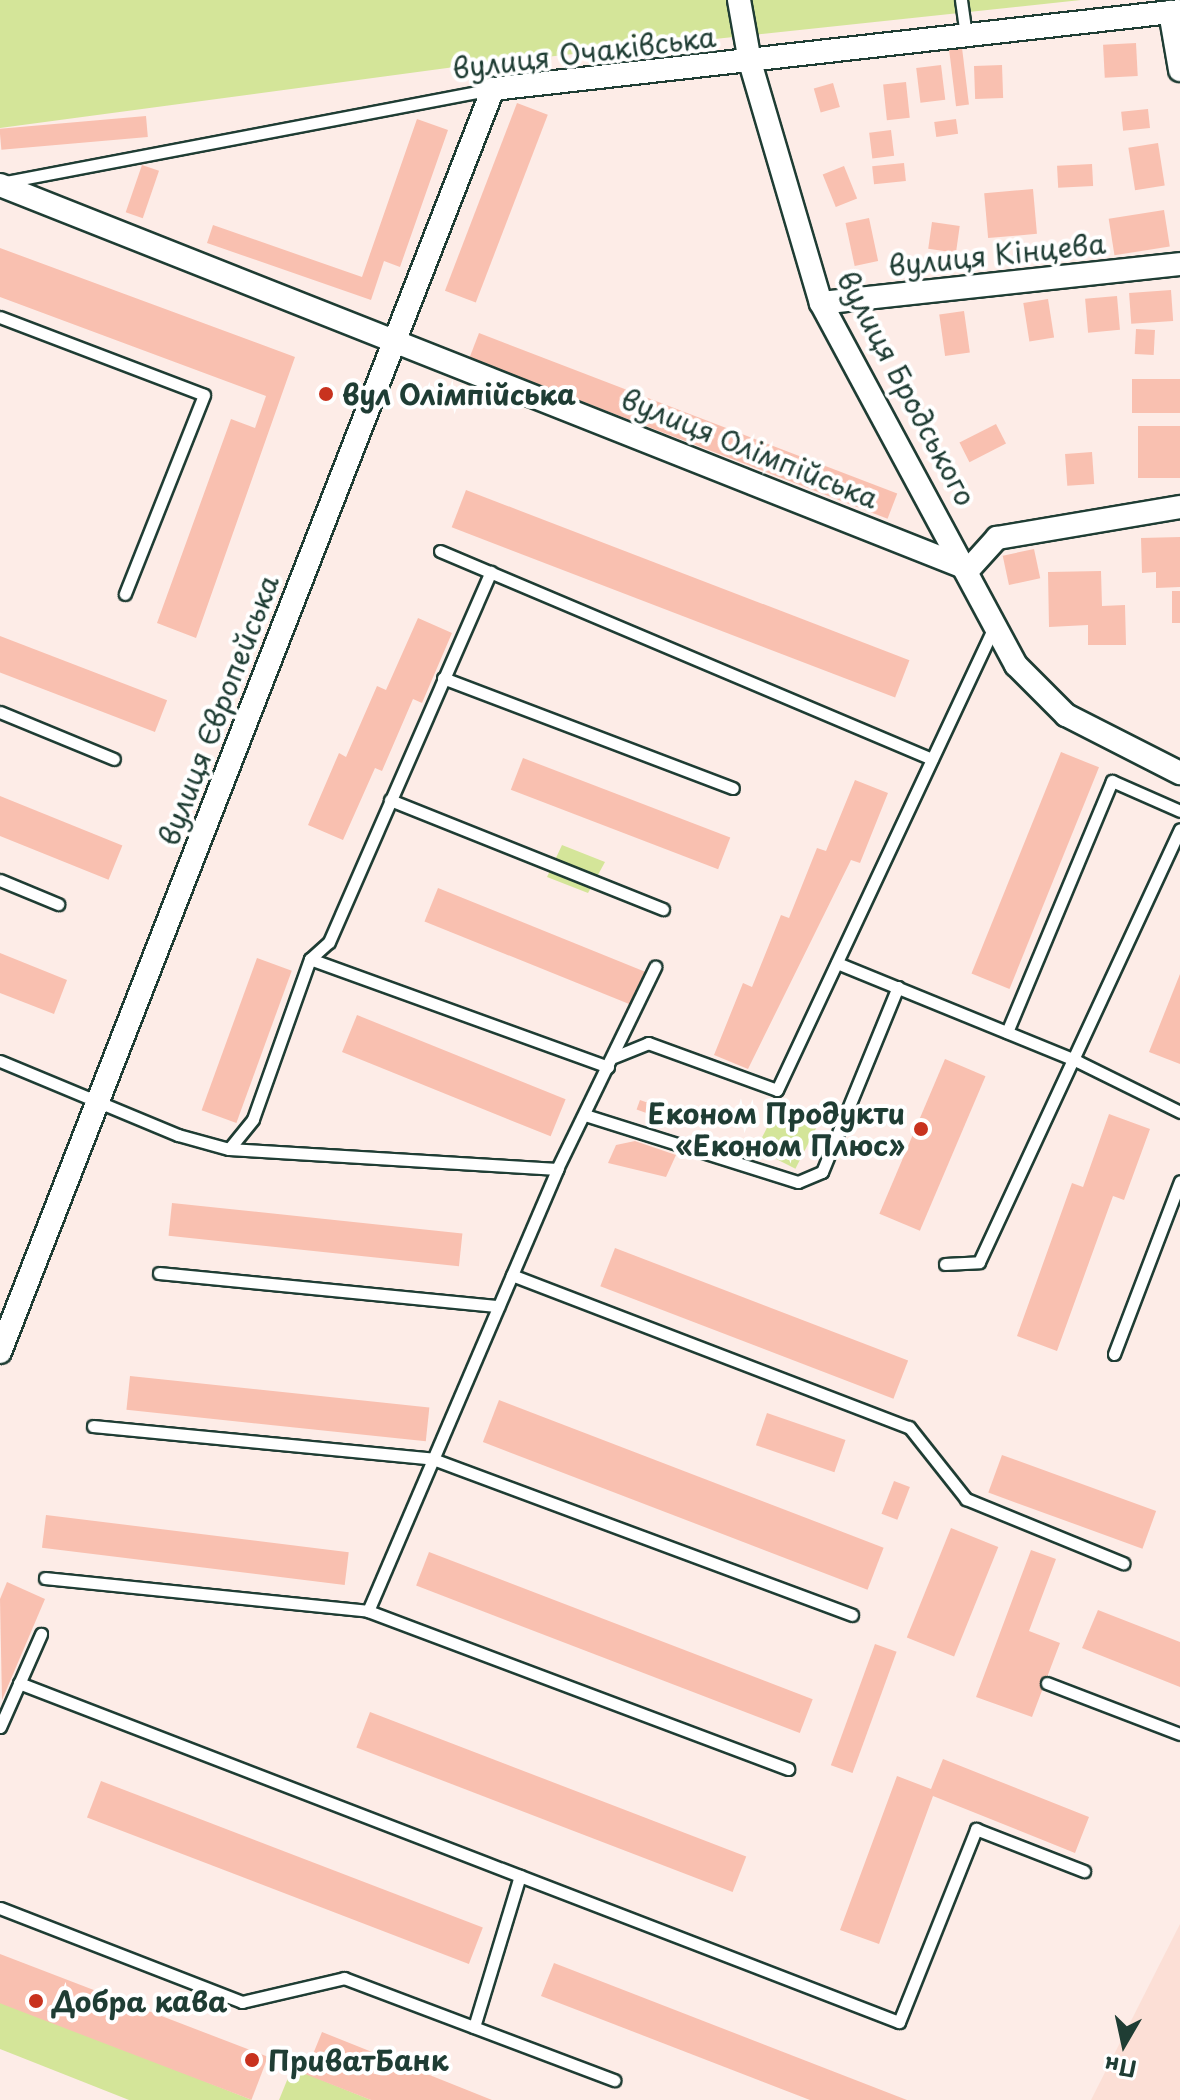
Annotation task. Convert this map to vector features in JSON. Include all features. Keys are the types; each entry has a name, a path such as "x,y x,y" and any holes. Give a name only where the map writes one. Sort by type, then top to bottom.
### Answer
{"street":[{"name":"вулиця Бродського","path":"739,0 750,62 821,303 969,569"},
{"name":"вулиця Очаківська","path":"493,89 1175,12"},
{"path":"1175,12 1180,70"},
{"name":"вулиця Європейська","path":"0,1352 493,89"},
{"name":"вулиця Олімпійська","path":"0,184 395,338 969,569"},
{"name":"вулиця Кінцева","path":"821,303 1180,264"},
{"path":"1180,507 997,538 969,569 1016,665 1066,715 1180,773"}],"lane":[{"path":"961,0 966,36"},
{"name":"вулиця Очаківська","path":"0,184 493,89"},
{"path":"0,317 204,395 125,594"},
{"path":"440,551 932,759"},
{"path":"229,1149 253,1119 310,959 329,942 491,572"},
{"path":"310,959 611,1062 648,1043 777,1090 996,623"},
{"path":"443,678 733,788"},
{"path":"0,712 114,759"},
{"path":"1007,1032 1112,781 1180,811"},
{"path":"390,800 663,909"},
{"path":"945,1264 979,1262 1077,1061 1180,829"},
{"path":"0,880 58,904"},
{"path":"837,963 1077,1061 1180,1112"},
{"path":"368,1611 557,1169 655,967"},
{"path":"585,1115 798,1182 822,1172 898,987"},
{"path":"0,1061 229,1149 557,1169"},
{"path":"1114,1354 1180,1181"},
{"path":"159,1273 498,1306"},
{"path":"512,1275 909,1427 966,1499 1123,1563"},
{"path":"93,1426 433,1459 852,1615"},
{"path":"45,1578 368,1611 788,1769"},
{"path":"0,1727 41,1634"},
{"path":"19,1683 899,2022 976,1829 1084,1871"},
{"path":"1047,1683 1180,1734"},
{"path":"474,2027 520,1876"},
{"path":"0,1908 242,2002 344,1978 614,2080"}],"shaded area":[{"path":"1180,1924 1180,2100 1091,2100"}],"green space":[{"path":"0,0 1081,0 462,66 0,128"},
{"path":"562,845 605,862 588,893 547,877"},
{"path":"778,1106 817,1126 795,1169 756,1149"},
{"path":"0,2000 252,2100 129,2100 0,2049"},
{"path":"292,2068 371,2100 279,2100"}],"building":[{"path":"1136,43 1138,76 1105,78 1103,45"},
{"path":"962,48 969,105 956,106 949,50"},
{"path":"941,65 945,100 920,103 916,68"},
{"path":"1002,65 1003,98 975,99 974,66"},
{"path":"906,82 910,118 887,120 883,84"},
{"path":"833,83 840,107 821,113 814,89"},
{"path":"517,103 548,115 476,302 445,291"},
{"path":"1148,109 1150,128 1123,131 1121,112"},
{"path":"146,116 148,137 1,150 0,129"},
{"path":"417,119 448,130 400,267 384,261 371,300 207,243 213,225 362,277"},
{"path":"956,119 958,134 936,137 934,122"},
{"path":"891,130 894,156 872,158 869,133"},
{"path":"1158,143 1165,185 1135,190 1128,148"},
{"path":"904,163 906,181 874,184 872,166"},
{"path":"1092,164 1093,186 1058,188 1057,166"},
{"path":"142,165 159,171 143,218 126,212"},
{"path":"844,166 857,198 836,207 823,175"},
{"path":"1033,189 1037,234 988,238 984,193"},
{"path":"1164,210 1170,247 1114,255 1109,219"},
{"path":"869,218 878,261 855,266 846,223"},
{"path":"932,222 960,226 956,253 928,249"},
{"path":"0,248 295,357 196,638 157,623 231,419 255,428 266,396 0,297"},
{"path":"1171,290 1173,321 1131,324 1129,293"},
{"path":"1117,296 1120,330 1088,333 1085,299"},
{"path":"1048,299 1054,338 1029,341 1023,303"},
{"path":"964,311 970,353 945,356 939,314"},
{"path":"1136,329 1155,330 1154,355 1135,354"},
{"path":"479,333 897,494 888,519 469,358"},
{"path":"1132,379 1180,379 1180,413 1132,413"},
{"path":"996,424 1006,444 969,462 959,443"},
{"path":"1138,426 1180,426 1180,478 1138,478"},
{"path":"1092,452 1094,484 1067,486 1065,454"},
{"path":"466,490 909,660 895,698 452,527"},
{"path":"1180,537 1180,587 1156,588 1156,572 1142,573 1141,538"},
{"path":"1034,549 1040,578 1009,585 1003,556"},
{"path":"1101,571 1102,606 1125,605 1126,645 1088,645 1088,625 1049,627 1048,572"},
{"path":"1172,591 1180,591 1180,623 1172,623"},
{"path":"418,618 452,633 422,703 413,699 382,771 375,768 343,840 308,825 339,753 346,757 377,686 386,690"},
{"path":"0,636 167,700 155,732 0,672"},
{"path":"1061,752 1099,767 1009,989 971,974"},
{"path":"523,758 730,838 718,869 511,790"},
{"path":"855,780 888,793 860,863 851,860 748,1069 714,1055 743,983 752,987 781,915 789,918 817,848 826,851"},
{"path":"0,796 122,845 109,880 0,836"},
{"path":"438,888 646,972 632,1005 425,921"},
{"path":"0,953 67,980 54,1014 0,993"},
{"path":"257,958 292,971 236,1123 202,1110"},
{"path":"1180,974 1180,1064 1149,1052"},
{"path":"357,1015 566,1099 551,1136 342,1052"},
{"path":"945,1059 986,1076 920,1231 879,1214"},
{"path":"640,1100 659,1107 655,1116 637,1109"},
{"path":"1109,1114 1150,1129 1124,1200 1113,1196 1057,1351 1017,1336 1072,1183 1083,1187"},
{"path":"635,1141 676,1155 666,1177 608,1163 616,1145"},
{"path":"172,1203 462,1234 459,1266 169,1236"},
{"path":"615,1248 908,1361 893,1399 600,1286"},
{"path":"130,1376 429,1407 426,1441 126,1410"},
{"path":"499,1400 884,1548 868,1590 483,1442"},
{"path":"767,1413 845,1440 834,1472 756,1445"},
{"path":"1002,1455 1156,1511 1142,1549 988,1493"},
{"path":"894,1481 910,1487 897,1520 881,1514"},
{"path":"46,1515 349,1552 345,1585 42,1548"},
{"path":"951,1528 998,1547 954,1657 907,1637"},
{"path":"1031,1550 1056,1559 1029,1631 1060,1643 1032,1717 976,1697"},
{"path":"429,1552 813,1699 800,1733 416,1586"},
{"path":"7,1582 45,1599 2,1700 0,1599"},
{"path":"1098,1610 1180,1642 1180,1687 1082,1648"},
{"path":"875,1644 897,1652 852,1773 831,1765"},
{"path":"370,1712 746,1856 733,1892 356,1747"},
{"path":"943,1759 1089,1817 1075,1853 933,1796 879,1944 840,1930 897,1776 931,1789"},
{"path":"101,1781 483,1928 469,1964 87,1817"},
{"path":"0,1954 268,2057 251,2100 0,2003"},
{"path":"554,1963 907,2100 810,2100 541,1996"},
{"path":"322,2032 492,2100 371,2100 305,2074"}],"place":[{"name":"вул Олімпійська","path":"326,394"},
{"name":"Економ Продукти «Економ Плюс»","path":"921,1129"},
{"name":"Добра кава","path":"36,2001"},
{"name":"ПриватБанк","path":"252,2060"}]}
